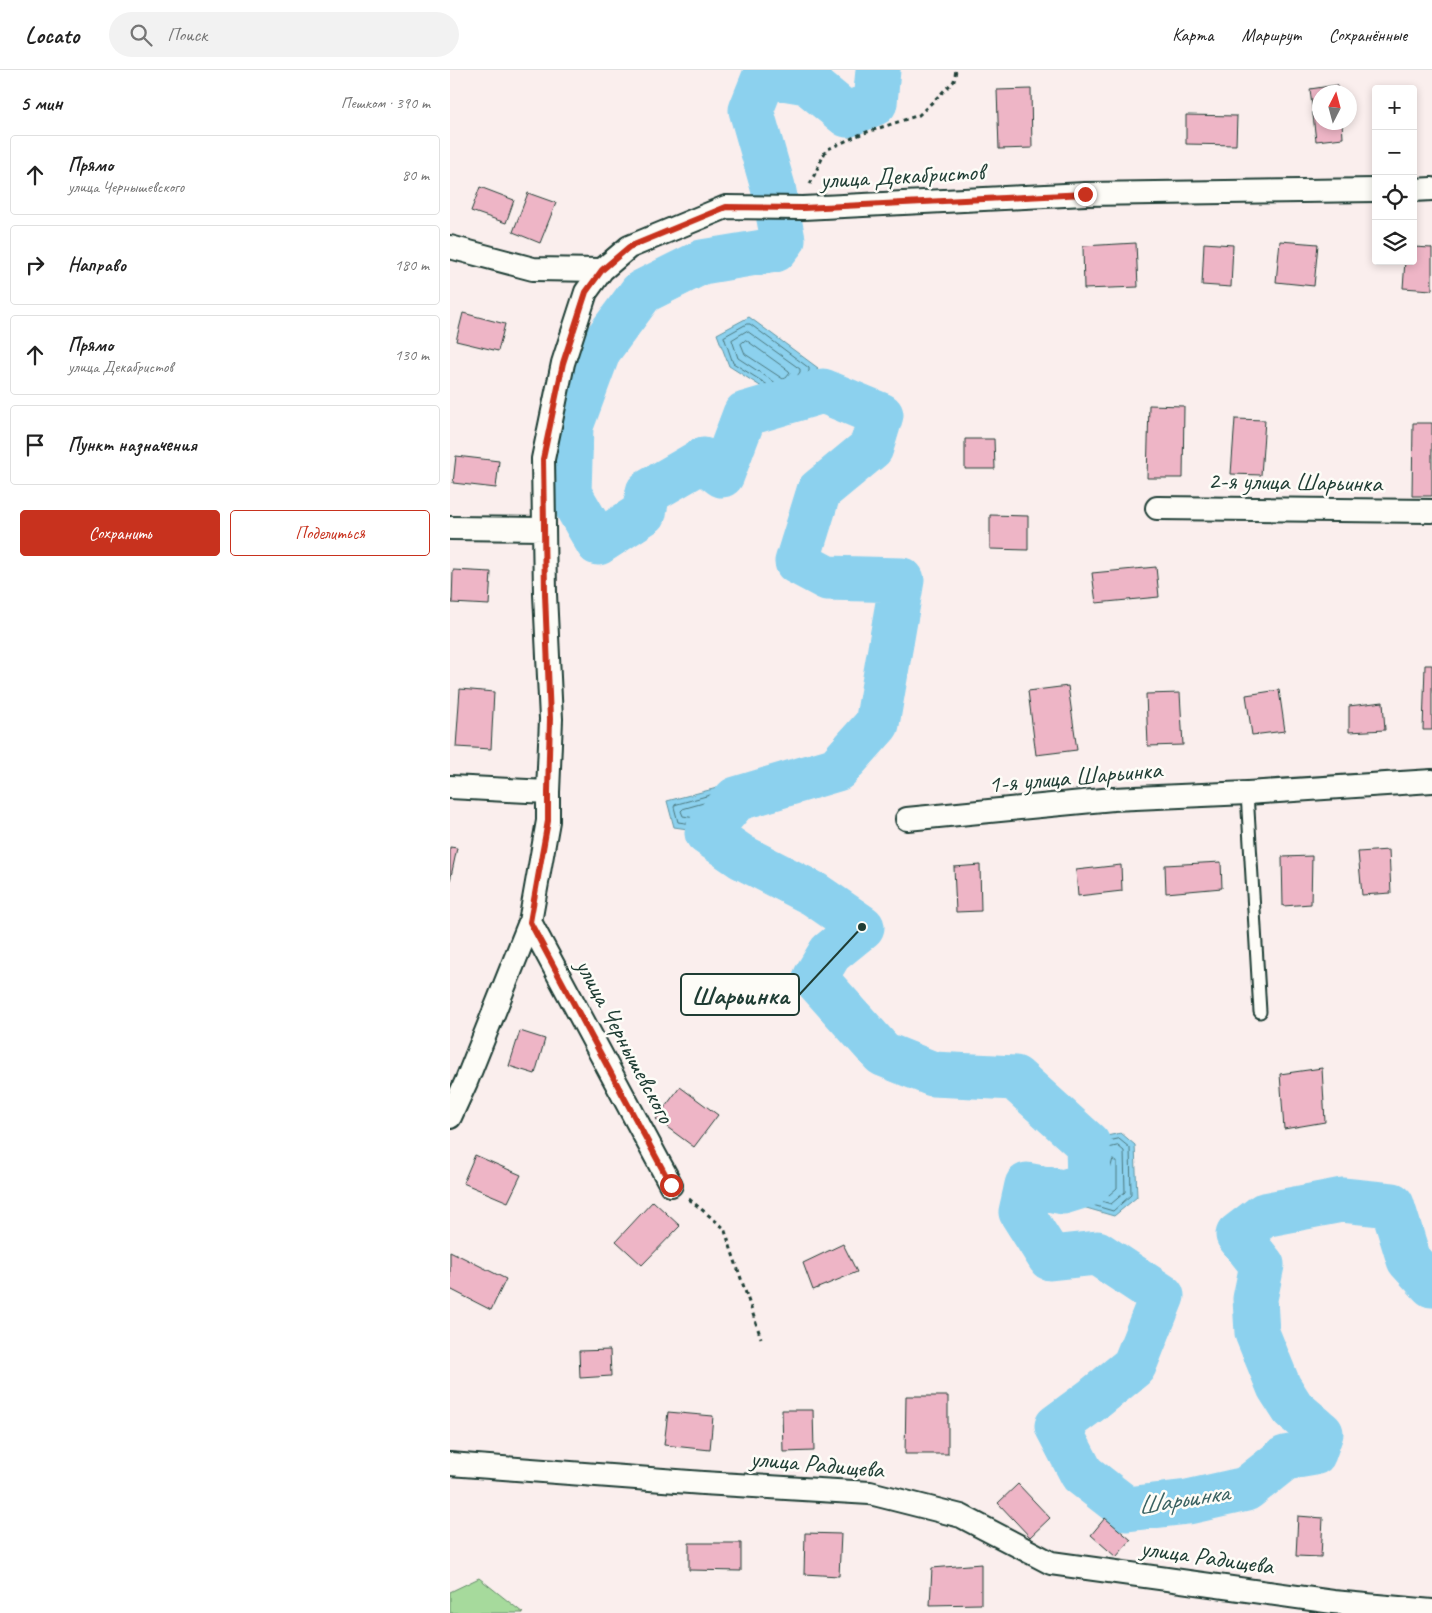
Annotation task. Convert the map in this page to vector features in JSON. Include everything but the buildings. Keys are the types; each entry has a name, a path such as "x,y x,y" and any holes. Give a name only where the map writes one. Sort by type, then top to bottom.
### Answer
{"street":[{"path":"1417,190 1432,189"},
{"name":"улица Декабристов","path":"450,1117 466,1082 530,922 548,821 550,719 545,594 543,459 563,363 586,292 602,270 629,247 726,207 799,208 1085,194 1372,190"},
{"path":"450,247 533,270 602,270"},
{"name":"2-я улица Шарьинка","path":"1157,508 1432,511"},
{"path":"450,528 544,530"},
{"name":"1-я улица Шарьинка","path":"907,819 1113,800 1247,794 1432,781"},
{"path":"450,787 548,792"},
{"name":"улица Чернышевского","path":"530,922 671,1185"},
{"name":"улица Радищева","path":"450,1464 693,1482 870,1492 961,1516 1051,1563 1401,1611 1432,1611"}],"lane":[{"path":"1247,794 1260,1012"}],"path":[{"path":"799,208 826,150 861,134 919,115 954,81 956,70"},
{"path":"671,1185 724,1228 761,1338"}],"green space":[{"path":"479,1578 523,1613 450,1613 450,1592"}],"water":[{"path":"749,317 818,368 790,405 729,366 717,334"},
{"path":"717,788 738,819 722,834 674,827 667,801"},
{"path":"1121,1133 1135,1145 1137,1197 1114,1216 1069,1203 1074,1178 1089,1183 1097,1138"}],"waterway":[{"name":"Шарьинка","path":"878,70 875,103 847,115 807,82 765,75 751,110 773,187 783,240 775,250 702,262 642,292 599,350 571,426 569,493 598,543 644,513 648,492 703,460 722,475 745,414 823,391 881,415 871,448 819,491 797,562 827,578 902,580 877,724 837,769 736,799 707,833 742,857 814,894 862,927 830,953 815,978 883,1054 933,1074 1015,1078 1088,1144 1089,1184 1063,1192 1027,1185 1021,1212 1050,1258 1097,1253 1162,1296 1134,1366 1057,1426 1082,1474 1127,1509 1188,1502 1246,1489 1285,1458 1314,1453 1321,1433 1293,1409 1279,1387 1257,1333 1255,1299 1262,1265 1238,1235 1264,1215 1342,1200 1392,1205 1409,1260 1432,1285"}],"place":[{"name":"Шарьинка","path":"862,927"}],"route":[{"path":"671,1185 530,922 548,821 550,719 545,594 543,459 563,363 586,292 602,270 629,247 726,207 803,208 1085,194"}]}
